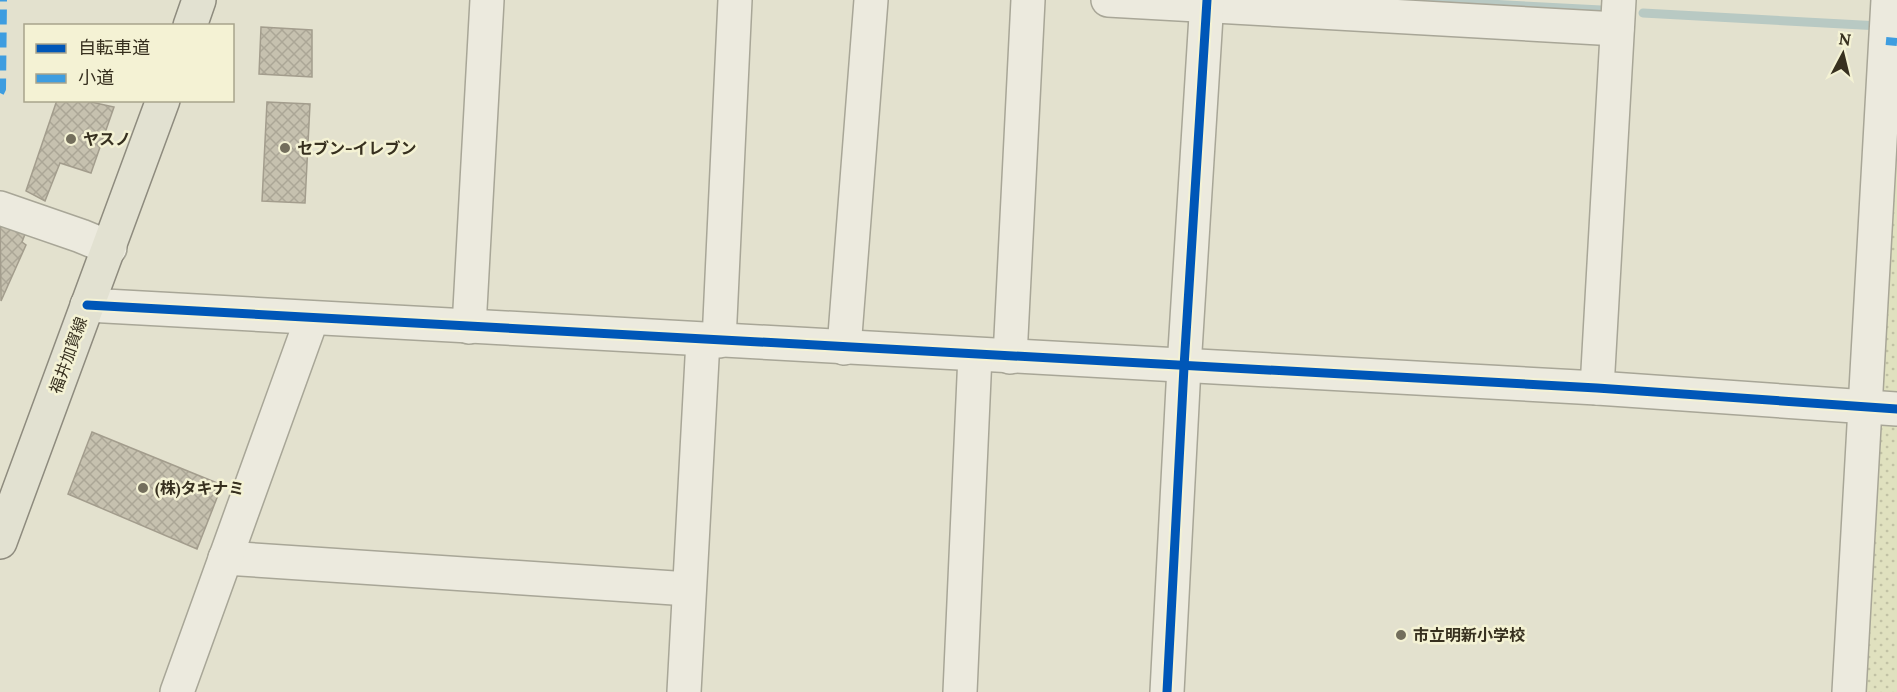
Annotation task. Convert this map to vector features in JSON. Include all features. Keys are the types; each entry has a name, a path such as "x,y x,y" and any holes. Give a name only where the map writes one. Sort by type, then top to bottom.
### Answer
{"main road":[{"path":"191,24 199,0"},
{"name":"福井加賀線","path":"0,542 162,102"}],"street":[{"path":"470,327 487,0"},
{"path":"684,692 689,589 711,340 735,0"},
{"path":"844,348 871,0"},
{"path":"1010,357 1028,0"},
{"path":"1108,0 1618,14 1597,388"},
{"path":"1849,692 1882,408 1888,0"},
{"path":"1167,692 1184,367 1207,3"},
{"path":"0,208 110,248"},
{"path":"87,305 1597,388 1882,408"},
{"path":"177,692 312,318"},
{"path":"960,692 975,355"},
{"path":"225,558 689,589"}],"green space":[{"path":"1897,0 1897,692 1856,692"}],"building":[{"path":"261,27 312,30 312,77 259,74"},
{"path":"56,102 91,102 114,107 91,173 60,163 45,201 26,191"},
{"path":"267,102 310,104 305,203 262,201"},
{"path":"0,220 27,229 22,242 26,245 1,301"},
{"path":"92,432 222,485 197,549 68,494"}],"waterway":[{"path":"1414,0 1601,10"},
{"path":"1643,13 1880,26"}],"marked path":[{"path":"0,93 2,89 3,0"},
{"path":"1886,41 1897,42"}],"cycle path":[{"path":"1167,692 1207,0"},
{"path":"87,305 1597,388 1897,409"}],"place":[{"name":"ヤスノ","path":"71,139"},
{"name":"セブン-イレブン","path":"285,148"},
{"name":"(株)タキナミ","path":"143,488"},
{"name":"市立明新小学校","path":"1401,635"}]}
